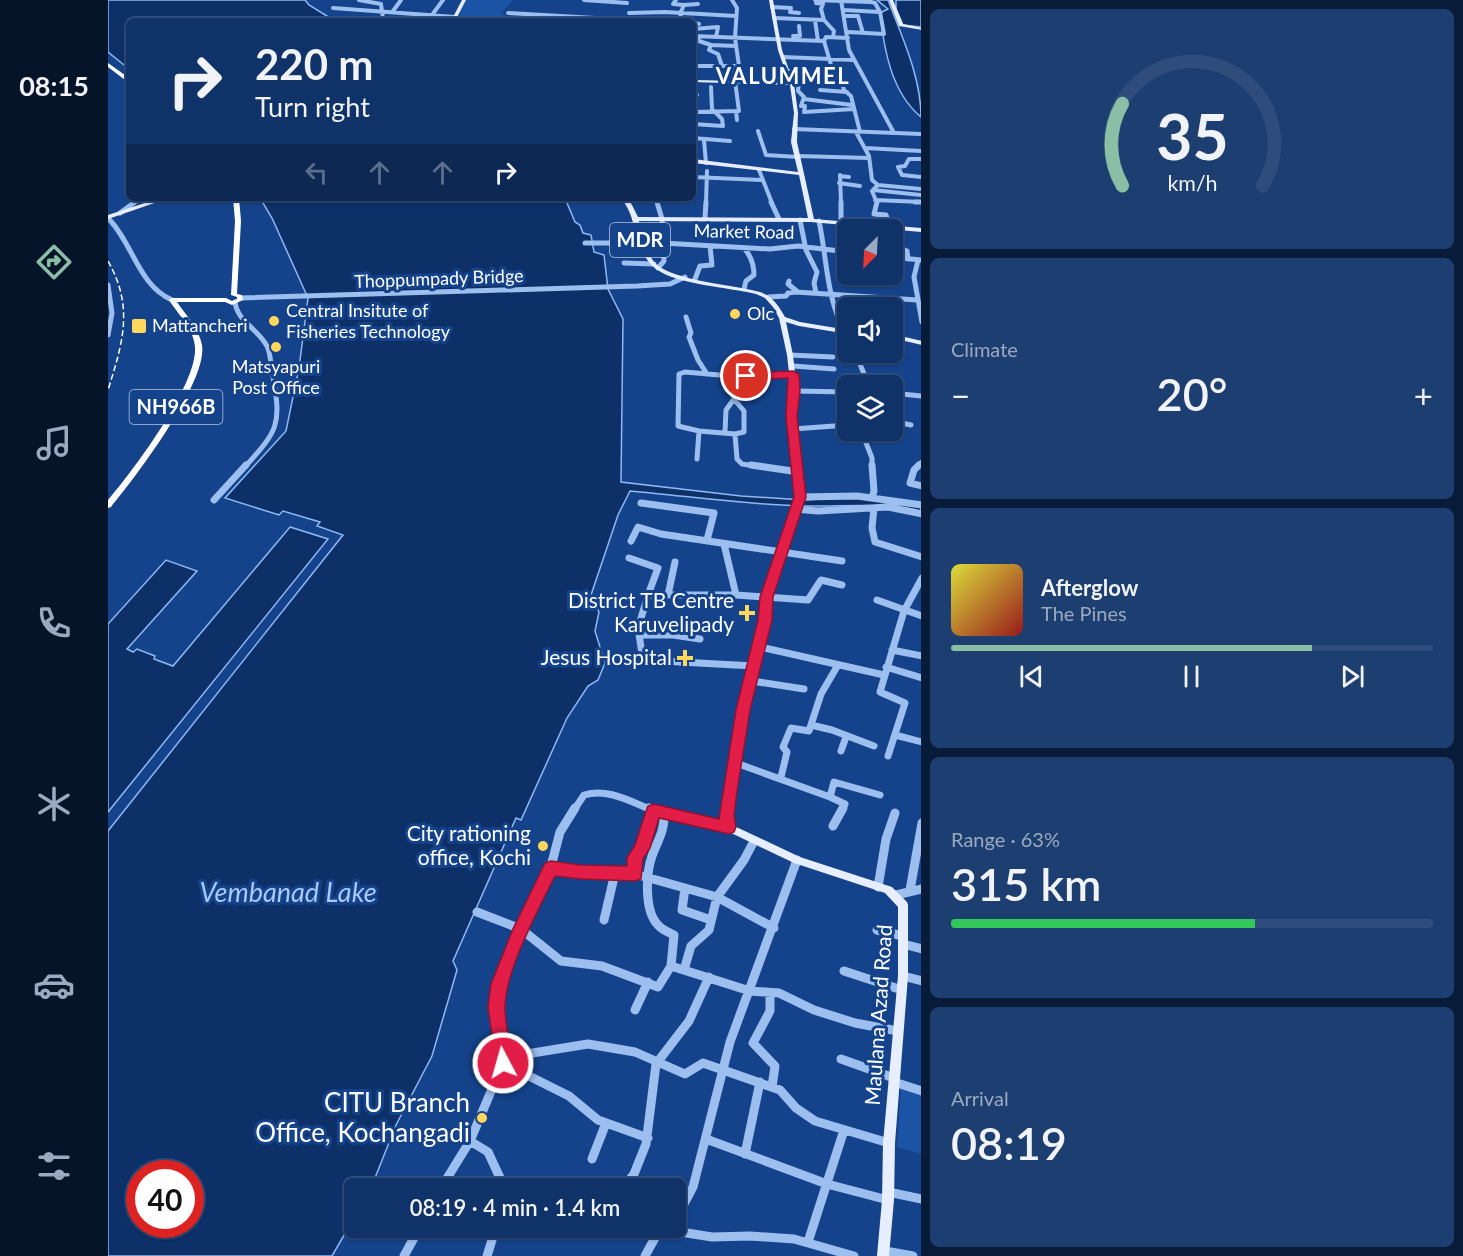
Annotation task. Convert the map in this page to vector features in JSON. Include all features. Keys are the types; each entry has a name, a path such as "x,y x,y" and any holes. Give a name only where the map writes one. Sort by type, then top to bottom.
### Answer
{"highway":[{"path":"108,65 126,79"},
{"path":"172,300 236,299 236,201"},
{"name":"NH966B","path":"108,505 150,449 195,371 199,346 172,300"}],"main road":[{"path":"455,18 464,0"},
{"path":"771,0 783,57 792,84 795,106 794,142 811,220"},
{"path":"891,0 901,25 921,28"},
{"path":"696,81 792,84"},
{"path":"696,161 800,174"},
{"path":"108,217 157,201"},
{"name":"MDR","path":"626,201 638,219 637,231 641,243 656,266 685,278 744,289 768,297"},
{"name":"MDR","path":"638,219 779,219 837,223"},
{"name":"MDR","path":"903,230 921,230"},
{"path":"729,827 726,816 743,710 760,647 766,597 798,502 799,472 791,416 794,391 793,370 782,318 768,297"},
{"path":"782,318 799,324 837,330"},
{"path":"903,339 921,343"},
{"name":"Maulana Azad Road","path":"729,827 797,860 896,895 903,905 903,976 889,1143 884,1253"}],"street":[{"path":"359,0 381,2 384,18"},
{"path":"393,11 401,0"},
{"path":"432,15 443,0"},
{"path":"584,0 627,2 630,18"},
{"path":"676,0 673,4 698,4"},
{"path":"696,66 739,66 735,38 737,8 732,0"},
{"path":"816,0 874,3 880,12 884,34 848,32"},
{"path":"816,0 817,3 823,4 821,9 824,20 834,31 833,37"},
{"path":"841,1 848,32 849,50 894,133"},
{"path":"855,1 857,10"},
{"path":"866,2 868,11"},
{"path":"682,17 684,4"},
{"path":"333,6 448,18"},
{"path":"772,7 786,6 791,8 790,12 799,13"},
{"path":"843,10 880,12"},
{"path":"508,13 600,18"},
{"path":"629,13 708,18"},
{"path":"413,18 419,14"},
{"path":"682,17 736,16"},
{"path":"844,16 858,16 863,33"},
{"path":"774,18 824,20"},
{"path":"815,20 818,41"},
{"path":"779,38 800,36 798,26"},
{"path":"696,29 718,27 716,38"},
{"path":"696,37 702,44 736,46"},
{"path":"696,37 824,41"},
{"path":"824,41 825,37 848,38"},
{"path":"824,41 831,65 838,68 844,90 849,92 858,132 869,158 872,180 878,185 921,189"},
{"path":"711,45 709,50 718,54 722,66"},
{"path":"783,57 854,60"},
{"path":"696,112 739,111 733,66"},
{"path":"788,71 800,72 798,91 803,93 804,112 854,107"},
{"path":"696,124 723,126 722,119 712,109 711,87"},
{"path":"820,90 849,92"},
{"path":"804,99 854,107"},
{"path":"795,106 803,106"},
{"path":"736,111 737,120"},
{"path":"794,129 921,134"},
{"path":"758,131 766,155 869,158"},
{"path":"696,139 730,141"},
{"path":"704,140 706,163"},
{"path":"865,148 921,152"},
{"path":"921,159 909,159 905,166 898,167 902,175 921,177"},
{"path":"759,170 779,219"},
{"path":"705,218 707,171"},
{"path":"841,219 840,175 849,177"},
{"path":"696,177 762,180"},
{"path":"839,183 860,186"},
{"path":"878,185 873,190 872,196 877,202 874,214 886,215 887,219"},
{"path":"873,190 921,195"},
{"path":"875,200 921,201"},
{"path":"120,213 136,201"},
{"path":"624,263 656,266 664,261 662,219 657,201"},
{"path":"108,217 121,232 144,276 158,295 172,300"},
{"path":"800,220 806,248 817,272 814,283 816,293"},
{"path":"819,221 830,294 837,318"},
{"name":"Market Road","path":"585,243 662,243 837,251"},
{"path":"695,279 700,266 712,265 710,246"},
{"path":"744,248 753,258 755,268 754,275 746,281 744,289"},
{"path":"903,249 907,251 908,259"},
{"path":"903,258 920,260 914,277 921,322"},
{"name":"Thoppumpady Bridge","path":"236,299 637,286 670,284 685,278"},
{"path":"789,280 788,284 798,292"},
{"path":"108,285 112,313 108,335"},
{"path":"768,297 786,296 788,293 798,292 917,300"},
{"path":"214,500 271,438 277,425 276,395 267,346 236,311 236,299"},
{"path":"686,317 691,333 688,337 707,374"},
{"path":"790,355 833,357"},
{"path":"731,376 734,399 744,411 744,432 735,434 699,431 678,426 679,374 731,376 834,369"},
{"path":"794,391 837,392"},
{"path":"903,394 921,396"},
{"path":"725,432 725,410 727,403 734,399"},
{"path":"903,423 911,424"},
{"path":"793,429 815,430 837,425"},
{"path":"697,459 699,431"},
{"path":"735,434 737,459 742,464 799,472"},
{"path":"865,441 872,458 871,477 874,487 872,498"},
{"path":"921,462 914,470 910,483 921,486"},
{"path":"798,502 872,498 921,505"},
{"path":"798,502 818,511 888,507 921,514"},
{"path":"640,503 714,513 706,540"},
{"path":"874,508 872,528 875,542 921,557"},
{"path":"631,541 638,527 661,534 842,561"},
{"path":"724,544 736,595"},
{"path":"629,558 658,568 638,628 643,660 754,666"},
{"path":"668,595 675,562"},
{"path":"888,756 905,703 880,692 904,611 921,578"},
{"path":"648,595 736,595 808,600 821,580 842,585"},
{"path":"877,600 921,616"},
{"path":"639,635 673,635 700,639"},
{"path":"760,647 884,675"},
{"path":"892,650 921,656"},
{"path":"781,777 787,752 783,747 791,728 809,731 821,694 838,665"},
{"path":"886,667 921,678"},
{"path":"752,681 804,689"},
{"path":"811,725 832,730 874,746"},
{"path":"895,735 921,742"},
{"path":"841,751 846,736"},
{"path":"736,763 781,777 845,804 833,826"},
{"path":"830,797 834,782 880,795"},
{"path":"447,1178 470,1141 503,1060 496,1007 498,993 521,929 551,868 560,832 584,795 590,792 601,792 664,815 729,827"},
{"path":"635,874 635,858 642,848 654,811"},
{"path":"878,887 886,839 895,813"},
{"path":"477,912 521,929 561,961 602,966 658,987 671,966 675,940 674,935 656,925 652,916 647,878 650,861 665,825 664,815"},
{"path":"910,890 921,823"},
{"path":"684,970 691,946 709,930 717,897 744,860 754,841"},
{"path":"686,1206 706,1139 722,1068 797,860"},
{"path":"551,868 581,872 635,874 717,897 774,928"},
{"path":"604,920 615,873"},
{"path":"685,888 682,910 711,920"},
{"path":"896,895 921,889"},
{"path":"878,930 921,949"},
{"path":"671,966 750,991 778,993 814,1010 855,1023 898,1031"},
{"path":"844,971 902,990"},
{"path":"903,976 921,981"},
{"path":"632,1178 648,1138 657,1062 679,1036 698,1007 709,977"},
{"path":"635,1010 648,982"},
{"path":"770,993 770,1011 753,1043 775,1066 772,1087"},
{"path":"503,1060 588,1044 635,1052 685,1074 692,1071 696,1065 703,1063 780,1090 804,1115 815,1121 889,1143"},
{"path":"841,1059 921,1091"},
{"path":"503,1060 569,1096 606,1124 648,1138"},
{"path":"745,1154 760,1082"},
{"path":"592,1159 606,1124"},
{"path":"808,1242 844,1130"},
{"path":"706,1139 827,1184 888,1196 921,1199"},
{"path":"470,1141 488,1152 498,1178"},
{"path":"686,1232 712,1237 750,1236 794,1239 854,1256"},
{"path":"404,1256 414,1238"},
{"path":"487,1256 493,1238"},
{"path":"645,1256 655,1238"},
{"path":"884,1253 913,1256"}],"shaded area":[{"path":"465,0 513,0 501,13 507,18 455,18"},
{"path":"901,1089 921,1095 921,1154 897,1147"}],"water":[{"path":"108,0 305,0 330,18 126,18 126,67 108,52"},
{"path":"877,0 888,0 905,43 918,87 921,117 902,95 896,83 887,55 880,13 888,9"},
{"path":"896,0 921,0 921,27 903,25 896,9"},
{"name":"Vembanad Lake","path":"262,201 565,201 583,233 591,235 594,252 604,255 608,289 623,319 621,482 741,496 804,500 857,497 921,506 921,511 875,506 778,505 630,491 618,515 591,595 599,612 595,631 605,663 598,680 588,686 567,718 521,820 516,818 453,961 457,970 432,1056 396,1125 375,1178 344,1178 344,1235 332,1256 108,1256 108,831 343,535 317,526 320,522 283,511 279,515 225,498 286,431 299,368 308,298 272,218"},
{"path":"290,527 328,539 108,812 108,624 166,560 197,571 127,649 133,652 137,649 173,666"}],"railway":[{"path":"108,261 116,278 123,309 121,340 108,390"}],"place":[{"name":"Olc","path":"735,314"},
{"name":"Central Insitute of Fisheries Technology","path":"274,321"},
{"name":"Mattancheri","path":"139,326"},
{"name":"Matsyapuri Post Office","path":"276,347"},
{"name":"District TB Centre Karuvelipady","path":"747,613"},
{"name":"Jesus Hospital","path":"685,658"},
{"name":"City rationing office, Kochi","path":"543,846"},
{"name":"CITU Branch Office, Kochangadi","path":"482,1118"}],"district":[{"name":"VALUMMEL","path":"783,76"}],"route":[{"path":"503,1063 496,1007 500,984 521,929 551,868 581,872 635,874 635,858 642,848 654,811 664,815 674,815 729,827 726,816 743,710 760,647 766,597 780,550 800,497 791,416 794,391 793,374 746,376"}]}
